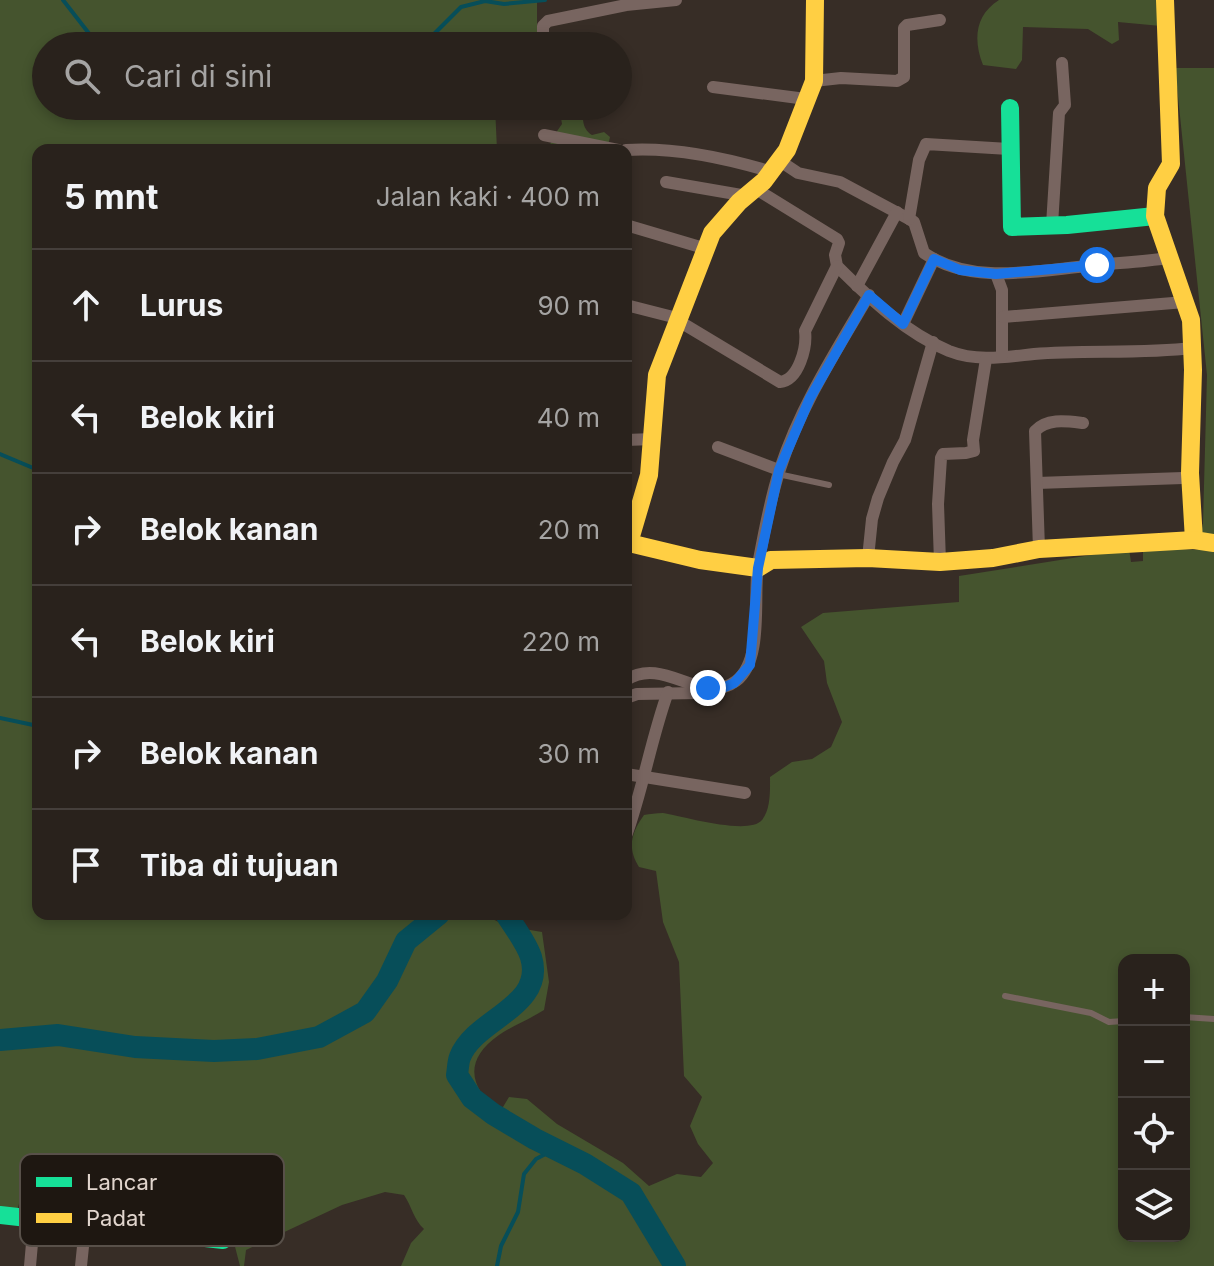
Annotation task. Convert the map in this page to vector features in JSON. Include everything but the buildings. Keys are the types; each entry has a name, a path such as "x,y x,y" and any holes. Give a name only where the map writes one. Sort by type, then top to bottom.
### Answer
{"street":[{"path":"544,32 544,22 626,5 676,0"},
{"path":"632,531 649,475 657,375 712,233 724,217 776,167 787,150 814,81 815,0"},
{"path":"1165,0 1171,164 1157,188 1155,216 1191,320 1190,449 1194,540"},
{"path":"814,81 841,78 897,81 904,77 904,28 940,20"},
{"path":"1052,225 1059,113 1065,105 1062,63"},
{"path":"713,87 806,99"},
{"path":"1010,108 1012,227 1155,216"},
{"path":"544,135 588,144"},
{"path":"909,219 919,160 926,144 1009,149"},
{"path":"632,150 686,153 776,167 840,182 914,222 924,253 960,270 996,274 1132,264 1168,258"},
{"path":"666,182 752,192 837,239 837,266 857,286 903,324 957,353 986,359 1193,348"},
{"path":"857,286 897,212"},
{"path":"632,227 707,249"},
{"path":"903,324 934,259"},
{"path":"632,307 677,319 780,382 786,382 795,374 806,342 805,331 837,266"},
{"path":"996,274 1002,290 1002,356"},
{"path":"632,677 645,672 656,672 708,688 725,687 734,683 750,665 758,568 779,472 810,398 869,295"},
{"path":"1003,317 1185,302"},
{"path":"868,558 872,519 878,498 905,440 933,342"},
{"path":"940,562 938,504 941,458 943,454 974,451 973,440 986,359"},
{"path":"1039,549 1035,431 1041,424 1062,420 1083,423"},
{"path":"632,440 653,439"},
{"path":"718,447 779,472"},
{"path":"1037,483 1183,478"},
{"path":"632,545 700,560 758,568 771,560 868,558 940,562 993,558 1039,549 1194,540 1214,543"},
{"path":"632,696 699,693 708,688"},
{"path":"632,819 668,692"},
{"path":"632,775 745,793"},
{"path":"0,1215 20,1219"},
{"path":"30,1266 32,1246"},
{"path":"81,1266 83,1246"}],"lane":[{"path":"779,472 829,485"},
{"path":"1005,996 1091,1013 1109,1022 1118,1021"},
{"path":"1190,1017 1214,1019"}],"green space":[{"path":"0,0 537,0 537,32 32,32 32,120 496,120 497,144 32,144 32,920 494,920 507,926 542,932 549,982 544,1010 487,1045 475,1064 477,1084 500,1112 509,1097 527,1099 557,1124 623,1163 649,1186 677,1174 701,1177 713,1163 698,1144 690,1126 702,1097 684,1076 679,962 663,922 656,871 639,867 632,847 634,834 644,815 655,813 730,826 755,824 762,820 767,810 770,777 792,762 812,759 831,747 842,722 827,683 824,661 801,627 823,613 959,602 959,576 1129,549 1131,562 1143,561 1143,547 1198,550 1203,523 1207,375 1175,68 1214,68 1214,1266 401,1266 411,1243 424,1229 404,1195 385,1192 342,1205 284,1232 284,1154 20,1154 20,1200 17,1211 0,1206"},
{"path":"999,0 1161,0 1161,26 1118,22 1119,40 1112,44 1088,29 1023,27 1022,60 1016,69 983,65 978,29 985,13"},
{"path":"561,120 583,120 592,135 604,132 610,137 608,144 550,144"},
{"path":"235,1246 255,1246 246,1250 244,1266 240,1266"}],"waterway":[{"path":"63,0 88,32"},
{"path":"436,32 461,7 485,1 504,4 545,0"},
{"path":"0,454 32,467"},
{"path":"0,718 32,725"},
{"path":"0,1040 58,1035 135,1047 214,1051 257,1049 319,1037 365,1012 387,981 406,941 432,920"},
{"path":"510,920 529,951 533,974 519,1000 468,1044 460,1057 457,1075 472,1098 493,1114 631,1193 675,1266"},
{"path":"497,1266 501,1246 518,1212 524,1174 536,1159 555,1149"}],"traffic: fast":[{"path":"1010,108 1012,227 1155,216"},
{"path":"0,1215 20,1217"}],"traffic: slow":[{"path":"632,533 649,475 657,375 712,233 739,202 764,181 787,150 814,81 815,0"},
{"path":"1165,0 1171,164 1157,188 1155,216 1191,320 1190,473 1194,540 1214,543"},
{"path":"632,544 700,560 758,568 771,560 868,558 940,562 993,558 1039,549 1194,540"}],"route":[{"path":"708,688 734,683 750,665 758,568 779,470 810,398 869,295 903,324 934,259 960,270 996,274 1097,265"}]}
